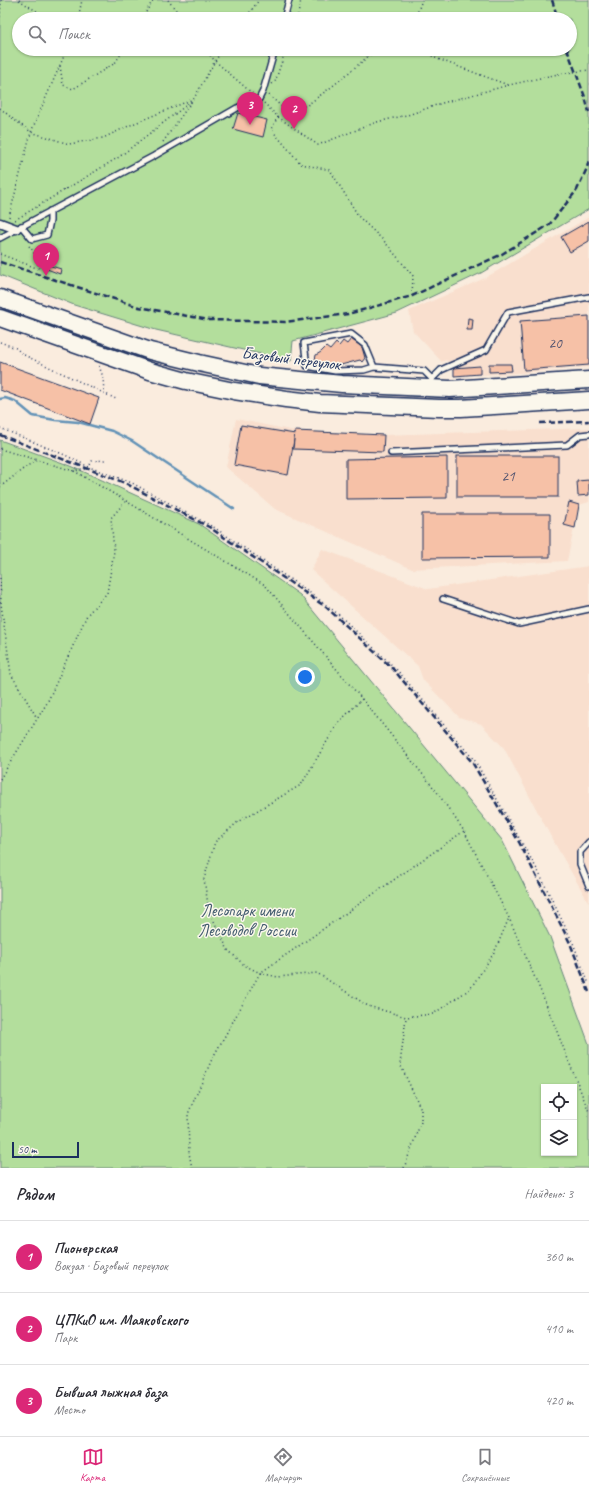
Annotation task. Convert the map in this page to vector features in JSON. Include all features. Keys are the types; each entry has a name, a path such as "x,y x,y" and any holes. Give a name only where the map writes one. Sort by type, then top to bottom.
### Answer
{"main road":[{"name":"Базовый переулок","path":"0,298 150,351 259,376 301,381 432,384 467,388 589,380"},
{"path":"0,318 150,371 207,385 286,399 320,403 440,408 589,400"}],"street":[{"path":"4,224 18,227"}],"lane":[{"path":"286,12 289,0"},
{"path":"0,238 18,227 154,156 237,108 259,99 264,91 273,56"},
{"path":"18,227 32,239 47,235 50,221 50,211"},
{"path":"374,367 366,345 351,334 304,343 306,366 335,371 364,370 374,367 424,370 432,384 441,370 486,350 508,312 589,297"},
{"path":"391,453 567,445 580,435 589,434"},
{"path":"443,599 519,624 589,609"},
{"path":"589,842 580,852 580,864 589,886"}],"path":[{"path":"0,17 1,0"},
{"path":"19,0 38,12"},
{"path":"79,12 82,0"},
{"path":"146,12 153,0"},
{"path":"168,0 177,12"},
{"path":"250,12 259,0"},
{"path":"298,12 301,0"},
{"path":"417,12 422,0"},
{"path":"4,224 31,132 64,56"},
{"path":"60,65 63,85 73,89 116,63 120,56"},
{"path":"211,56 278,117 318,145 377,122 412,114 442,103 558,74 589,70"},
{"path":"154,156 193,100 218,56"},
{"path":"283,56 274,82 264,91 283,108 306,106 369,56"},
{"path":"432,56 509,86"},
{"path":"0,108 13,120 31,132 69,144 103,138 135,123 193,100"},
{"path":"4,224 119,157 193,100"},
{"path":"278,117 270,129 301,164 330,170 359,217 384,241 413,276 412,296"},
{"path":"0,254 40,269 29,245"},
{"path":"0,342 16,348 22,354 116,399"},
{"path":"98,364 103,377 104,393"},
{"path":"0,428 132,484 215,528 313,595 338,614 397,670 475,761 538,871 573,943 589,984"},
{"path":"0,449 36,461 74,471 265,585 362,698 437,792 464,831 509,918 542,994 589,1112"},
{"path":"74,471 88,469 92,461 105,460"},
{"path":"0,487 27,466 36,461"},
{"path":"0,779 47,703 87,615 107,593 114,550 111,518 126,501"},
{"path":"0,578 1,604 10,674 38,718"},
{"path":"362,698 338,723 301,785 238,821 215,842 204,879 208,911 228,950 244,965 260,973 278,977 317,973 368,1006 406,1017 433,1014 470,989 494,953 509,918"},
{"path":"192,1168 189,1153 188,1114 212,1059 260,973 464,831"},
{"path":"404,1168 421,1122 421,1109 400,1064 406,1017"}],"shaded area":[{"path":"589,217 589,367 521,373 454,376 454,368 456,367 454,364 445,360 442,362 413,331 409,311 485,278"},
{"path":"236,419 295,431 384,435 589,428 589,502 579,505 567,561 412,569 275,509 226,467"},
{"path":"322,549 428,589 589,566 589,903 551,837 504,748 481,724 459,717 423,680 418,666 311,570"}],"green space":[{"path":"0,0 589,0 589,209 481,273 397,313 293,341 291,361 156,330 74,305 0,275"},
{"name":"Лесопарк имени Лесоводов России","path":"0,440 71,466 199,524 300,595 502,840 550,937 589,1044 589,1168 0,1168"}],"building":[{"path":"238,113 267,120 263,137 233,129"},
{"path":"589,221 589,241 570,252 561,237"},
{"path":"48,265 61,269 60,274 47,269"},
{"path":"589,316 589,365 524,370 520,321"},
{"path":"468,318 473,319 472,330 467,330"},
{"path":"351,339 362,347 365,358 362,362 360,360 327,367 318,364 315,360 316,355 326,347 330,350 336,343 339,346 343,341 347,344"},
{"path":"0,362 99,398 90,424 0,390"},
{"path":"489,364 511,364 512,371 489,372"},
{"path":"480,366 480,374 454,376 454,368"},
{"path":"241,425 295,434 288,475 234,465"},
{"path":"295,431 384,435 383,452 293,449"},
{"path":"457,456 558,456 558,497 457,497"},
{"path":"447,457 447,498 346,499 346,459"},
{"path":"589,480 589,495 578,496 577,481"},
{"path":"569,502 579,505 575,528 564,525"},
{"path":"422,514 550,514 550,557 422,558"}],"waterway":[{"path":"0,399 5,398 15,401 33,416 78,422 112,431 132,441 234,509"}],"railway":[{"path":"552,0 556,12"},
{"path":"570,56 589,112"},
{"path":"0,262 139,307 209,320 285,322 348,314 412,296 502,254 549,225 577,190 587,168 589,159"},
{"path":"540,423 589,421"},
{"path":"0,435 125,483 209,527 326,607 393,669 472,762 519,842 570,943 589,992"}],"place":[{"name":"Бывшая лыжная база","path":"250,125"},
{"name":"ЦПКиО им. Маяковского","path":"294,129"},
{"name":"Пионерская","path":"46,276"}]}
